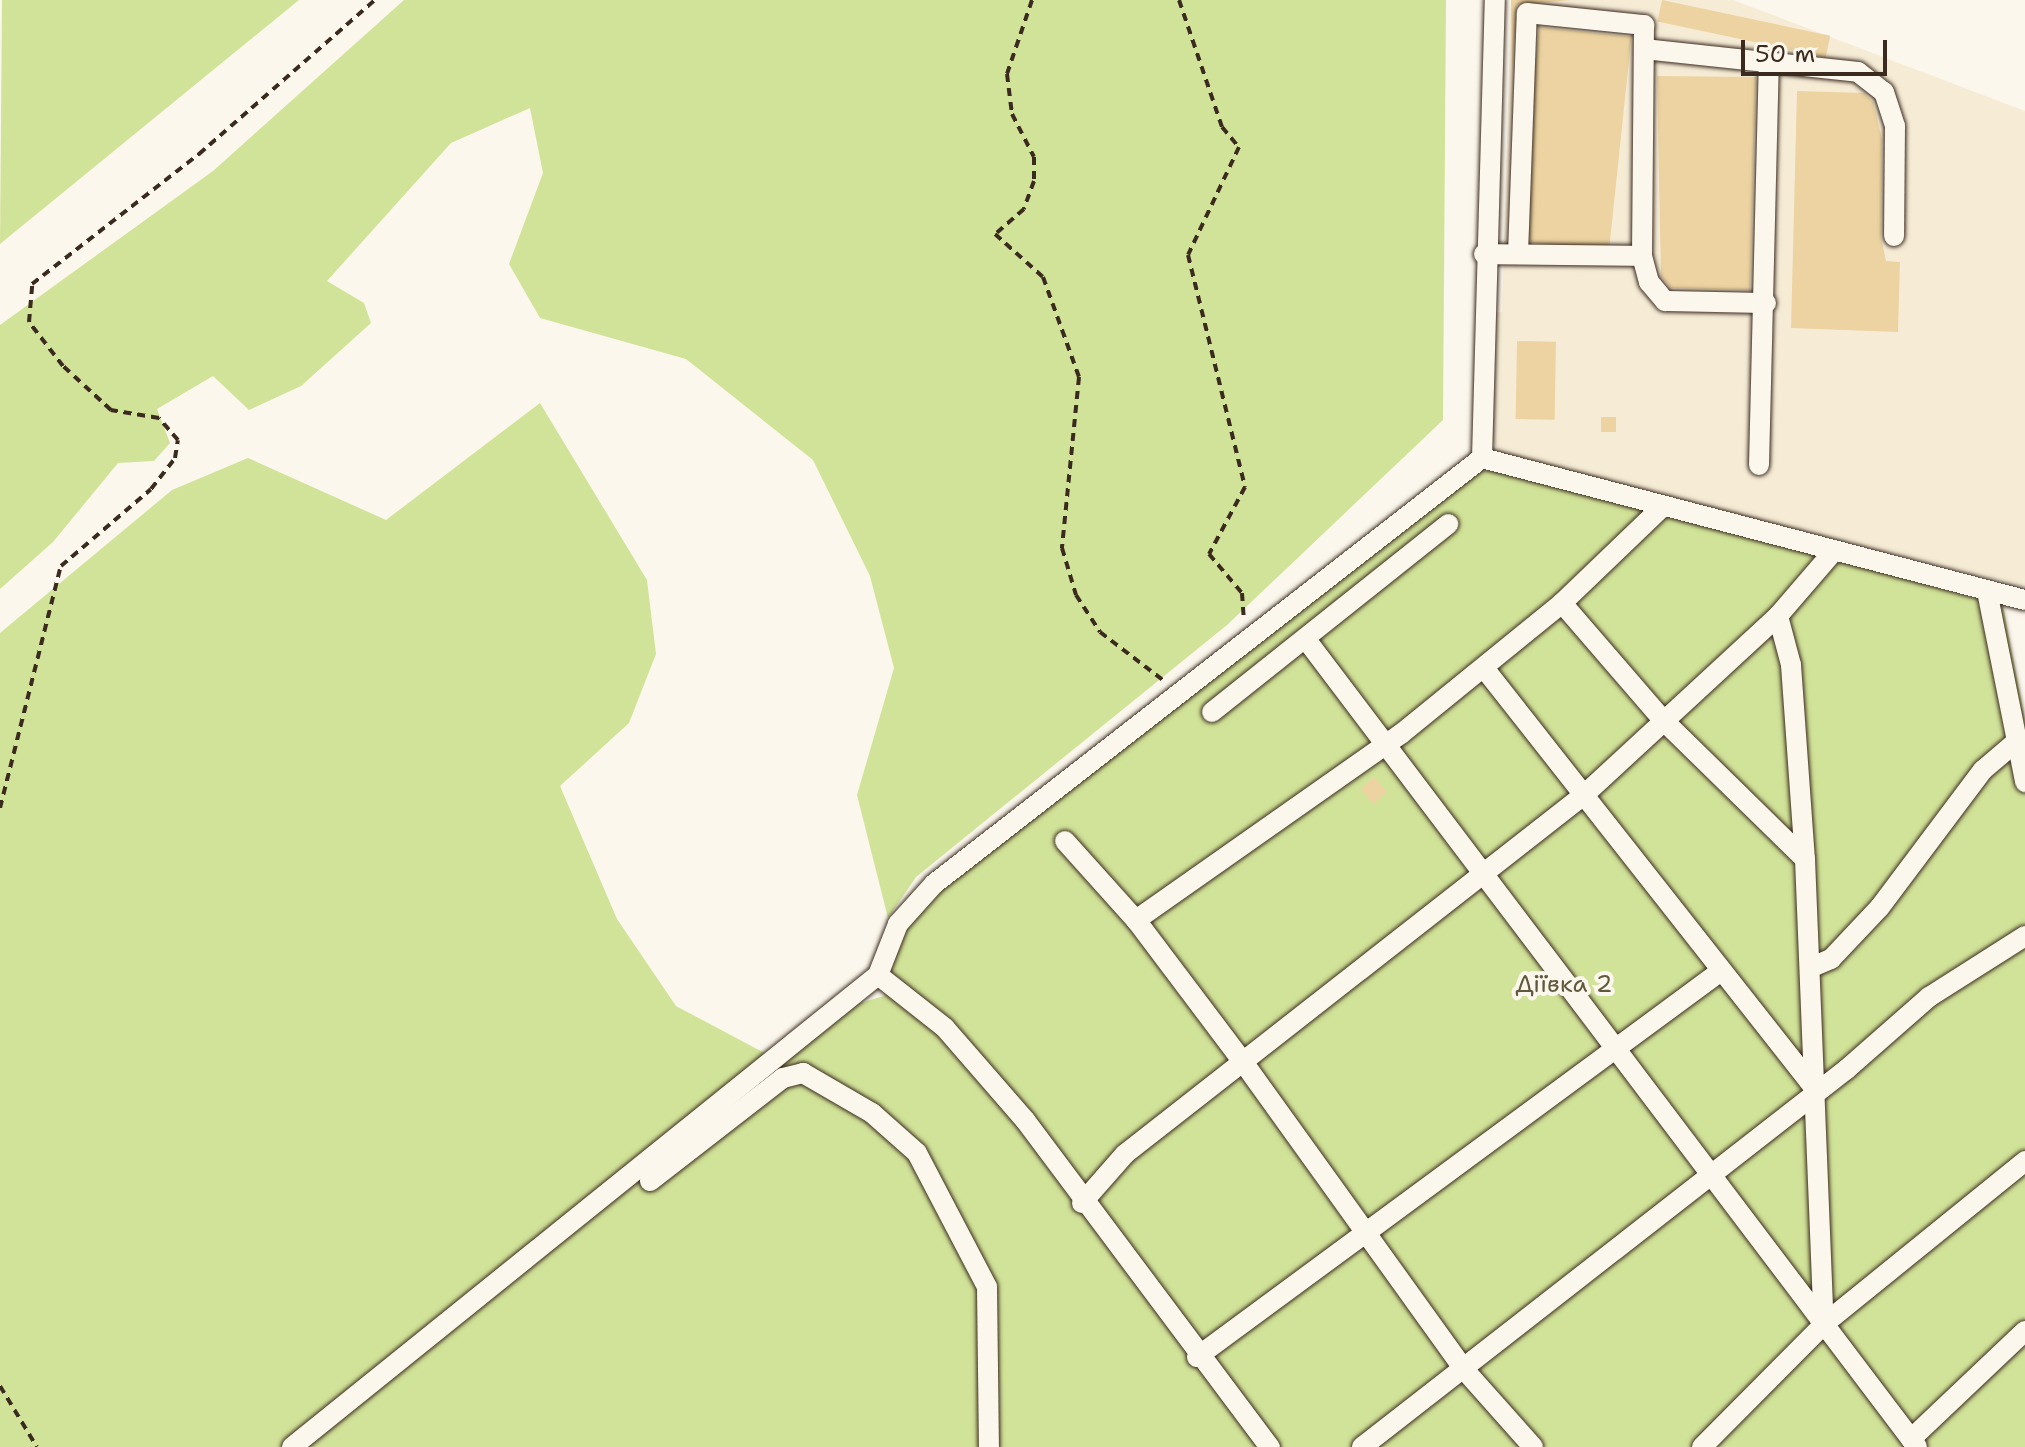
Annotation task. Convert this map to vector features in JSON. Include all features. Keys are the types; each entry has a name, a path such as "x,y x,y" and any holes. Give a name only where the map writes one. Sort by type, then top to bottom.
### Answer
{"street":[{"path":"1482,458 1484,254 1495,0"},
{"path":"1518,254 1527,13 1644,25 1642,256 1665,301 1766,303"},
{"path":"1644,49 1769,66 1858,72 1884,92 1895,126 1894,236"},
{"path":"1759,465 1766,303 1769,66"},
{"path":"1484,254 1642,256"},
{"path":"292,1447 878,975 898,924 934,884 1482,458"},
{"path":"1482,458 2025,600"},
{"path":"1136,920 1484,668 1562,603 1663,506"},
{"path":"1212,712 1308,642 1448,524"},
{"path":"1082,1203 1125,1154 1246,1066 1585,794 1778,616 1833,552"},
{"path":"1987,591 2025,782"},
{"path":"1562,603 1664,721 1805,859"},
{"path":"1778,616 1791,665 1805,859 1812,967 1824,1324"},
{"path":"1308,642 1616,1044 1914,1443 2025,1331"},
{"path":"1484,668 1816,1090"},
{"path":"1812,967 1831,959 1880,907 1983,770 2017,741"},
{"path":"1065,841 1136,920 1246,1066 1462,1367 1533,1447"},
{"path":"1362,1447 1714,1174 1929,997 2025,936"},
{"path":"1197,1357 1616,1044 1721,971"},
{"path":"878,975 945,1028 1025,1120 1082,1203 1197,1357 1270,1447"},
{"path":"650,1181 783,1078 803,1073 872,1113 917,1153 987,1287 989,1447"},
{"path":"1702,1447 1824,1324 2025,1161"}],"path":[{"path":"0,808 61,566 151,489 175,458 178,440 159,418 111,410 63,366 29,322 32,284 199,154 375,0"},
{"path":"1032,0 1007,74 1012,114 1034,157 1034,181 1024,209 995,234 1043,277 1079,377 1062,548 1076,595 1100,632 1181,692"},
{"path":"1179,0 1222,127 1239,147 1188,255 1245,487 1209,554 1242,593 1249,641"},
{"path":"0,1386 37,1447"}],"shaded area":[{"path":"1511,0 1733,0 2025,111 2025,587 1500,454 1492,438 1491,312 1502,312"}],"green space":[{"path":"2,0 299,0 0,244"},
{"path":"404,0 1446,0 1443,420 1227,625 916,877 888,918 857,795 894,668 870,576 813,460 686,359 540,318 509,264 543,173 530,108 451,143 327,281 364,303 371,323 301,386 249,410 213,376 157,409 170,443 154,461 118,463 53,542 0,589 0,325 213,171"},
{"path":"540,403 647,580 656,654 629,723 560,786 617,919 676,1006 774,1058 282,1447 0,1447 0,633 172,490 248,458 386,520"},
{"name":"Діївка 2","path":"1512,470 2003,606 2025,719 2025,1447 298,1447 792,1054 860,1003 884,996 897,941 938,891 1472,471"}],"building":[{"path":"1511,0 1571,0 1517,5 1512,73"},
{"path":"1662,0 1830,36 1826,57 1657,22"},
{"path":"1539,27 1631,37 1609,251 1517,241"},
{"path":"1657,76 1756,77 1750,290 1671,288 1661,276"},
{"path":"1797,91 1864,93 1873,102 1882,139 1881,237 1886,261 1900,262 1898,332 1791,328"},
{"path":"1517,341 1556,342 1555,420 1516,419"},
{"path":"1601,417 1616,417 1616,432 1601,432"},
{"path":"1374,777 1387,792 1374,804 1360,789"}]}
